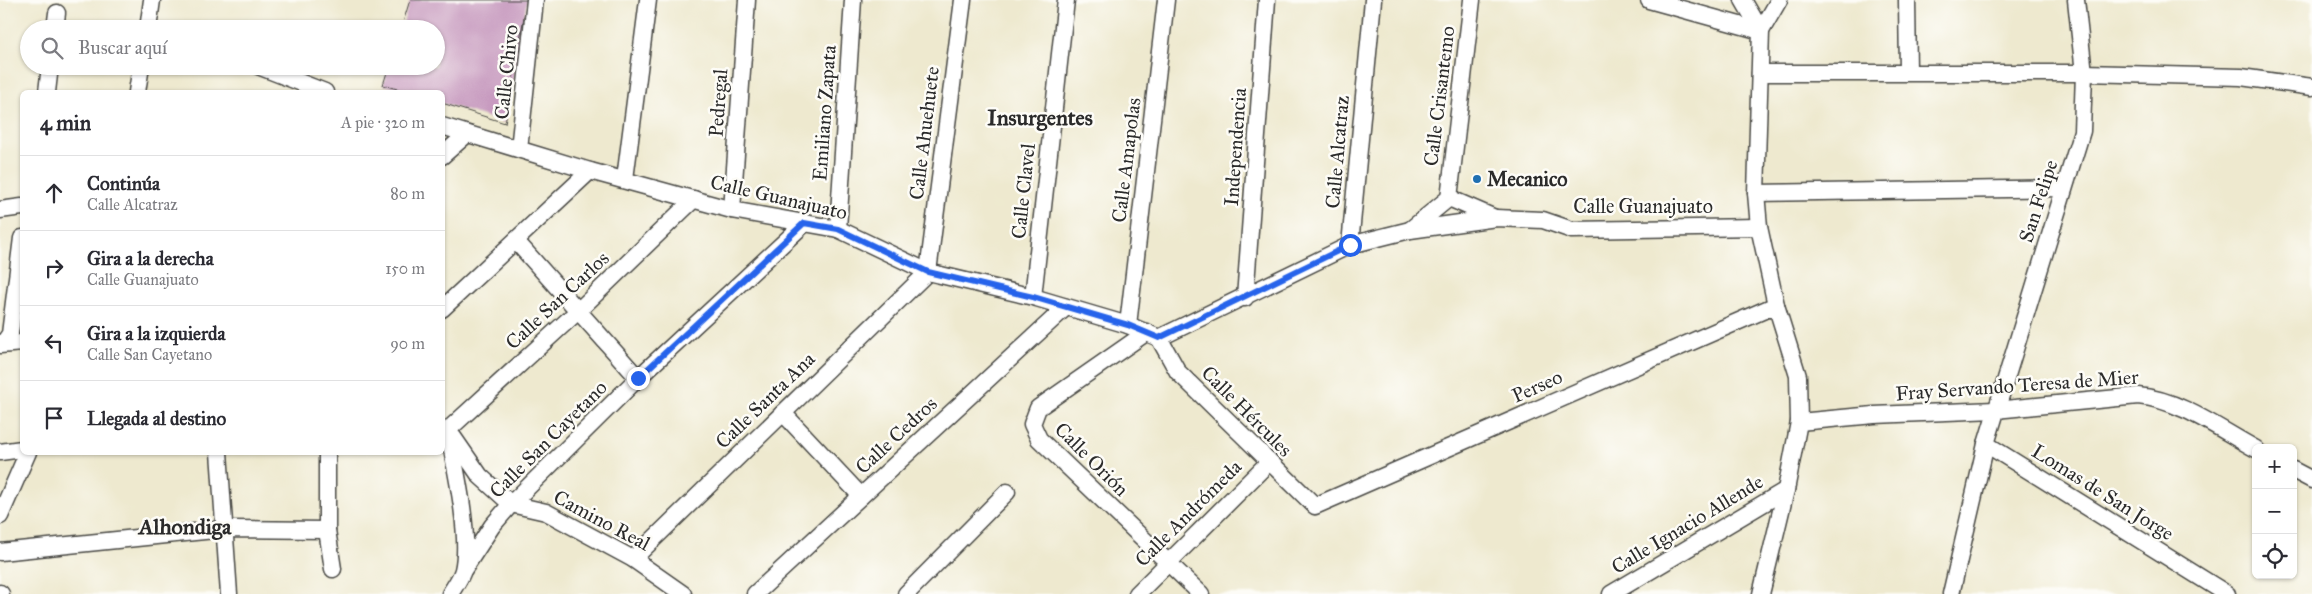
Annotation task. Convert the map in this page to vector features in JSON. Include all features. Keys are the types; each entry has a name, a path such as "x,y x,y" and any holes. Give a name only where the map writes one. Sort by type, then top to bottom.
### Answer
{"street":[{"path":"152,0 153,20"},
{"name":"Calle Chivo","path":"519,149 535,0"},
{"path":"625,179 648,0"},
{"name":"Pedregal","path":"732,210 747,0"},
{"name":"Emiliano Zapata","path":"838,229 853,0"},
{"name":"Calle Ahuehuete","path":"928,272 963,0"},
{"name":"Calle Clavel","path":"1033,297 1066,0"},
{"name":"Calle Amapolas","path":"1128,325 1166,0"},
{"name":"Independencia","path":"1245,298 1267,0"},
{"name":"Calle Alcatraz","path":"1350,245 1373,0"},
{"name":"Calle Crisantemo","path":"1448,198 1472,0"},
{"path":"1649,0 1761,31"},
{"path":"1743,0 1761,31"},
{"path":"1761,594 1786,490 1799,422 1798,376 1776,304 1759,227 1756,193 1761,31 1779,0"},
{"path":"1907,0 1908,72"},
{"name":"San Felipe","path":"1995,410 2082,131 2084,73 2076,0"},
{"path":"1760,73 2084,73 2241,77 2312,87"},
{"path":"47,90 49,75"},
{"path":"137,90 140,75"},
{"path":"281,75 320,90"},
{"name":"Calle Guanajuato","path":"445,127 590,171 625,179 732,210 838,229 928,272 1033,297 1128,325 1153,335"},
{"path":"445,153 467,134"},
{"path":"445,306 590,171"},
{"path":"1756,193 2064,188"},
{"path":"1410,230 1448,198 1496,218"},
{"name":"Calle San Carlos","path":"445,426 578,311 694,199"},
{"path":"0,210 20,208"},
{"name":"Calle Guanajuato","path":"1350,245 1410,230 1496,218 1544,220 1572,230 1759,227"},
{"name":"Calle San Cayetano","path":"450,594 492,526 511,504 638,378 804,223"},
{"path":"516,242 638,378"},
{"path":"1153,335 1245,298 1350,245"},
{"path":"8,341 20,253"},
{"name":"Calle Santa Ana","path":"633,559 928,272"},
{"name":"Perseo","path":"1315,506 1776,304"},
{"name":"Calle Cedros","path":"755,594 1066,307"},
{"name":"Calle Hércules","path":"1153,335 1178,372 1315,506"},
{"name":"Calle Orión","path":"1153,335 1038,408 1032,424 1039,439 1201,594"},
{"name":"Fray Servando Teresa de Mier","path":"1799,422 1874,415 1995,410 2138,396 2154,398 2173,404 2252,447"},
{"path":"1951,594 1995,410"},
{"path":"783,413 861,496"},
{"name":"Calle San Cayetano","path":"445,426 461,500 465,540 463,571"},
{"name":"Camino Real","path":"445,426 480,476 511,504 546,512 633,559 678,592"},
{"name":"Lomas de San Jorge","path":"1986,444 2227,594"},
{"path":"0,452 20,449"},
{"path":"0,516 27,455"},
{"path":"219,455 230,594"},
{"path":"327,455 327,530 333,569"},
{"name":"Calle Andrómeda","path":"1137,594 1269,462"},
{"path":"2297,472 2312,480"},
{"name":"Calle Ignacio Allende","path":"1610,594 1786,490"},
{"path":"906,594 1007,492"},
{"path":"0,552 224,529 327,530"}],"building":[{"path":"410,0 527,0 505,123 445,104 445,90 401,90 383,85 386,75 445,75 445,20 404,20"}],"place":[{"name":"Mecanico","path":"1477,179"}],"district":[{"name":"Insurgentes","path":"1040,117"},
{"name":"Alhondiga","path":"185,526"}],"route":[{"path":"638,378 804,223 838,229 928,272 1033,297 1128,325 1159,338 1245,298 1350,245"}]}
